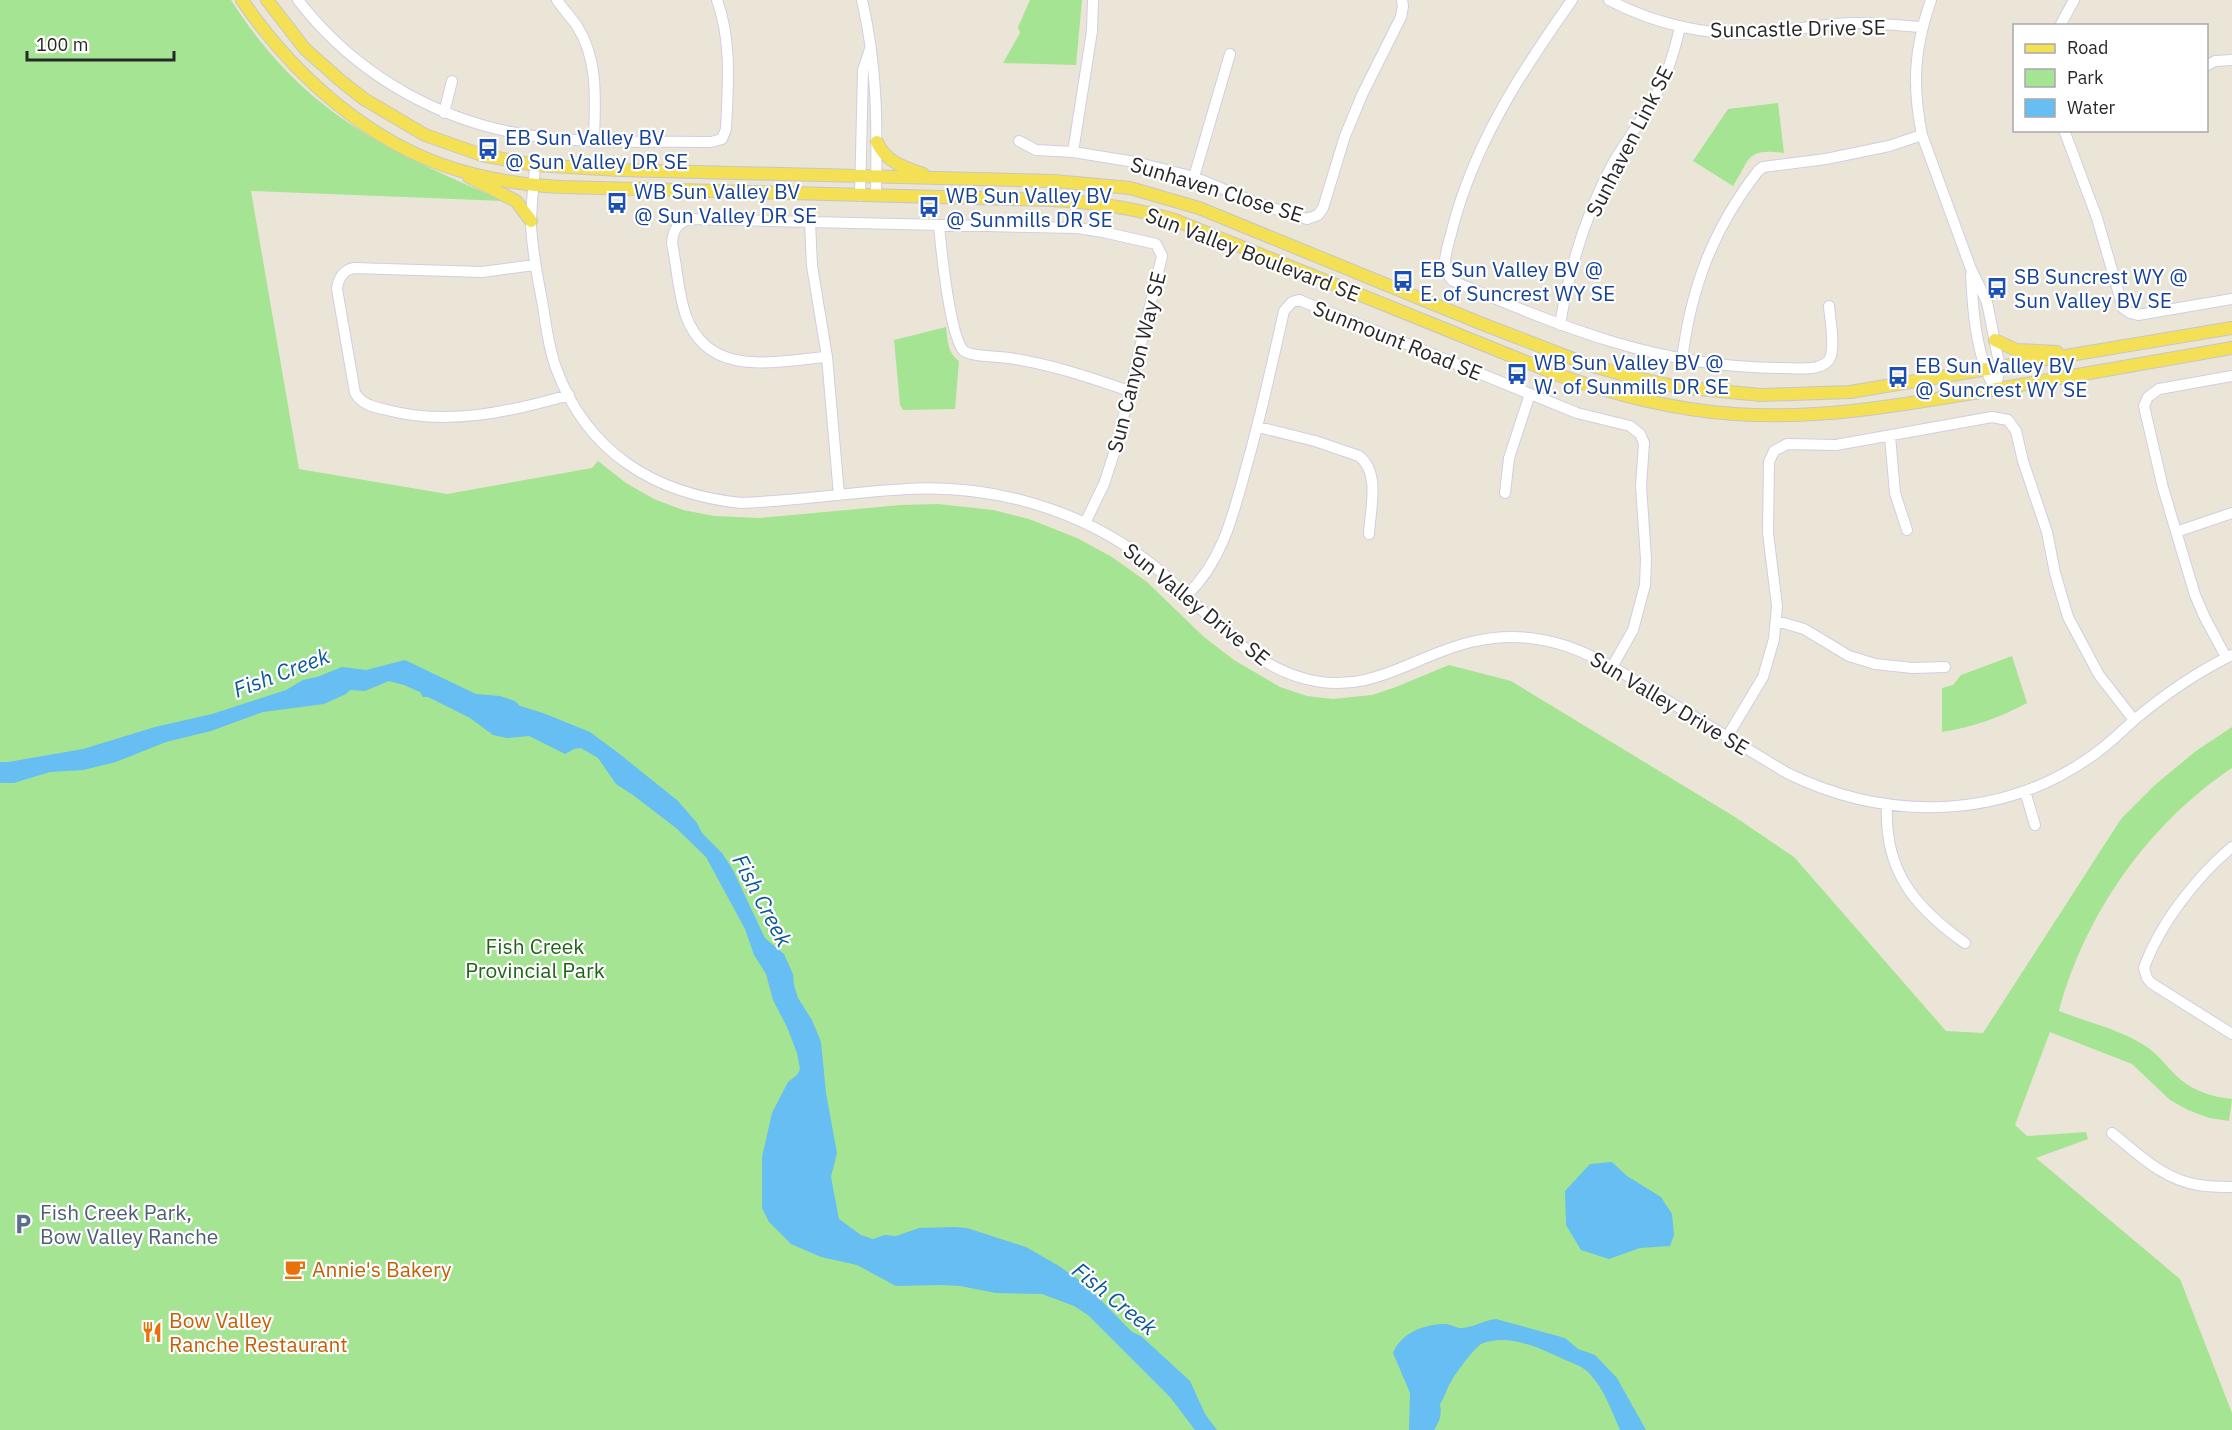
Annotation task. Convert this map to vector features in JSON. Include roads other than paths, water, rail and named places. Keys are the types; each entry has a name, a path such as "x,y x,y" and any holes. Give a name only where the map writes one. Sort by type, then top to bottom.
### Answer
{"main road":[{"name":"Sun Valley Boulevard SE","path":"242,0 287,58 305,77 341,107 399,144 458,170 534,185 1072,201 1115,206 1154,214 1218,237 1553,373 1611,392 1662,404 1733,414 1814,415 1877,409 2232,348"},
{"name":"Sun Valley Boulevard SE","path":"267,0 305,49 341,81 384,111 425,135 503,160 535,165 675,172 1083,182 1130,188 1199,208 1544,349 1589,365 1656,383 1722,393 1806,395 1870,389 2232,328"},
{"path":"877,142 888,159 932,177"},
{"path":"458,170 516,201 531,221"},
{"path":"1995,340 2008,347 2026,352 2088,353"}],"street":[{"path":"298,0 334,40 367,68 404,93 444,113 506,132 542,137 711,142 722,139 726,129 728,79 725,28 717,0"},
{"path":"557,0 577,27 592,63 595,91 594,140"},
{"path":"862,0 876,78 876,196"},
{"path":"1073,152 1092,31 1093,0"},
{"name":"Sunhaven Close SE","path":"1019,141 1036,150 1073,152 1135,162 1194,177 1303,219 1311,219 1323,208 1345,136 1362,95 1401,17 1402,0"},
{"path":"1572,0 1525,68 1485,139 1463,193 1444,265 1447,274 1453,281 1560,326 1617,345 1682,360 1769,368 1814,368 1828,361 1832,351 1829,306"},
{"name":"Suncastle Drive SE","path":"1609,0 1646,16 1680,27 1742,34 1855,22 1921,27"},
{"path":"1931,0 1921,27 1916,82 1922,135 1971,269 1987,303 2000,368 1995,389"},
{"path":"2061,24 2074,0"},
{"name":"Sunhaven Link SE","path":"1560,326 1570,274 1588,216 1614,162 1659,90 1680,27"},
{"path":"860,196 863,70 870,49"},
{"path":"1194,177 1230,54"},
{"path":"2208,65 2215,61 2232,60"},
{"path":"444,113 453,81"},
{"path":"2065,132 2097,218 2123,308 2126,311 2138,315 2232,299"},
{"path":"1682,360 1690,308 1702,268 1726,218 1758,171 1763,167 1826,159 1879,148 1922,135"},
{"name":"Sun Valley Drive SE","path":"535,165 531,221 549,345 556,368 569,395 589,427 615,454 640,473 675,490 713,500 741,503 907,489 969,491 1030,502 1104,532 1148,561 1216,625 1251,652 1281,670 1320,682 1347,683 1373,679 1453,647 1500,637 1526,637 1552,641 1591,655 1810,784 1887,806 1950,807 2025,791 2063,774 2087,759 2172,691 2229,656"},
{"name":"Sun Canyon Way SE","path":"826,357 750,363 732,360 710,348 694,331 686,315 672,243 673,232 677,225 690,219 1077,228 1156,244 1161,251 1162,259 1117,444 1104,484 1084,523"},
{"path":"810,222 815,291 826,357 839,495"},
{"path":"939,225 949,306 960,345 965,351 975,355 993,355 1068,370 1129,391"},
{"path":"536,265 482,272 354,268 346,271 338,281 337,289 355,393 368,405 402,413 437,417 476,415 536,405 569,395"},
{"path":"1971,269 1972,306 1984,371 1995,389"},
{"name":"Sunmount Road SE","path":"1186,595 1200,583 1226,538 1258,427 1284,311 1288,304 1303,301 1577,412 1630,426 1642,437 1641,486 1646,559 1645,585 1633,630 1612,668"},
{"path":"2229,656 2205,618 2195,595 2155,459 2145,403 2151,394 2159,389 2232,376"},
{"path":"1505,493 1509,458 1530,394"},
{"path":"1727,737 1762,677 1770,656 1777,621 1776,593 1768,533 1770,456 1779,447 1787,444 1836,445 1992,417 2004,418 2016,431 2023,461 2042,516 2068,617 2099,675 2134,720"},
{"path":"1258,427 1315,441 1359,456 1364,460 1372,478 1369,534"},
{"path":"1890,436 1895,494 1907,530"},
{"path":"2176,532 2232,513"},
{"path":"1777,621 1804,629 1850,656 1875,664 1912,668 1945,667"},
{"path":"2025,791 2036,825"},
{"path":"1887,806 1890,849 1900,877 1929,914 1965,943"},
{"path":"2232,847 2197,882 2170,917 2144,968 2151,983 2232,1034"},
{"path":"2112,1133 2152,1166 2169,1176 2200,1186 2232,1187"}],"water":[{"path":"405,660 476,694 500,696 515,701 520,706 590,732 678,801 697,823 702,833 722,853 733,870 765,938 784,954 793,974 798,998 812,1020 821,1042 826,1093 837,1153 831,1177 839,1219 861,1235 873,1239 885,1235 896,1236 919,1228 954,1227 967,1228 1026,1247 1086,1285 1132,1332 1141,1336 1190,1381 1205,1414 1217,1430 1195,1430 1170,1397 1088,1315 1074,1306 1042,1294 996,1293 960,1286 896,1286 857,1265 821,1257 791,1244 769,1222 762,1208 762,1157 772,1113 788,1082 797,1075 800,1069 797,1053 773,1000 766,974 754,955 745,929 706,857 676,828 616,784 598,758 581,748 565,754 529,736 507,738 493,735 470,718 428,697 423,697 420,692 389,681 365,691 350,690 324,704 263,712 211,731 166,742 116,762 83,770 50,772 14,783 0,783 0,762 83,749 155,727 212,714 286,690 303,680 342,667 366,670"},
{"path":"1612,1162 1627,1176 1661,1197 1672,1214 1674,1235 1670,1246 1640,1248 1609,1259 1581,1250 1566,1225 1565,1191 1590,1164"},
{"path":"1496,1319 1565,1338 1578,1349 1595,1355 1617,1378 1646,1430 1620,1430 1599,1386 1583,1368 1532,1346 1501,1340 1481,1344 1461,1366 1440,1404 1440,1417 1434,1430 1409,1430 1410,1393 1393,1353 1397,1346 1407,1335 1421,1328 1445,1324 1463,1328"}],"place":[{"name":"EB Sun Valley BV @ Sun Valley DR SE","path":"488,149"},
{"name":"WB Sun Valley BV @ Sun Valley DR SE","path":"617,203"},
{"name":"WB Sun Valley BV @ Sunmills DR SE","path":"929,207"},
{"name":"EB Sun Valley BV @ E. of Suncrest WY SE","path":"1403,281"},
{"name":"SB Suncrest WY @ Sun Valley BV SE","path":"1997,288"},
{"name":"WB Sun Valley BV @ W. of Sunmills DR SE","path":"1517,374"},
{"name":"EB Sun Valley BV @ Suncrest WY SE","path":"1898,377"},
{"name":"Fish Creek Park, Bow Valley Ranche","path":"23,1224"},
{"name":"Annie's Bakery","path":"295,1269"},
{"name":"Bow Valley Ranche Restaurant","path":"152,1332"}],"water label":[{"name":"Fish Creek","path":"281,672"},
{"name":"Fish Creek","path":"763,900"},
{"name":"Fish Creek","path":"1115,1298"}],"park label":[{"name":"Fish Creek Provincial Park","path":"535,958"}]}
